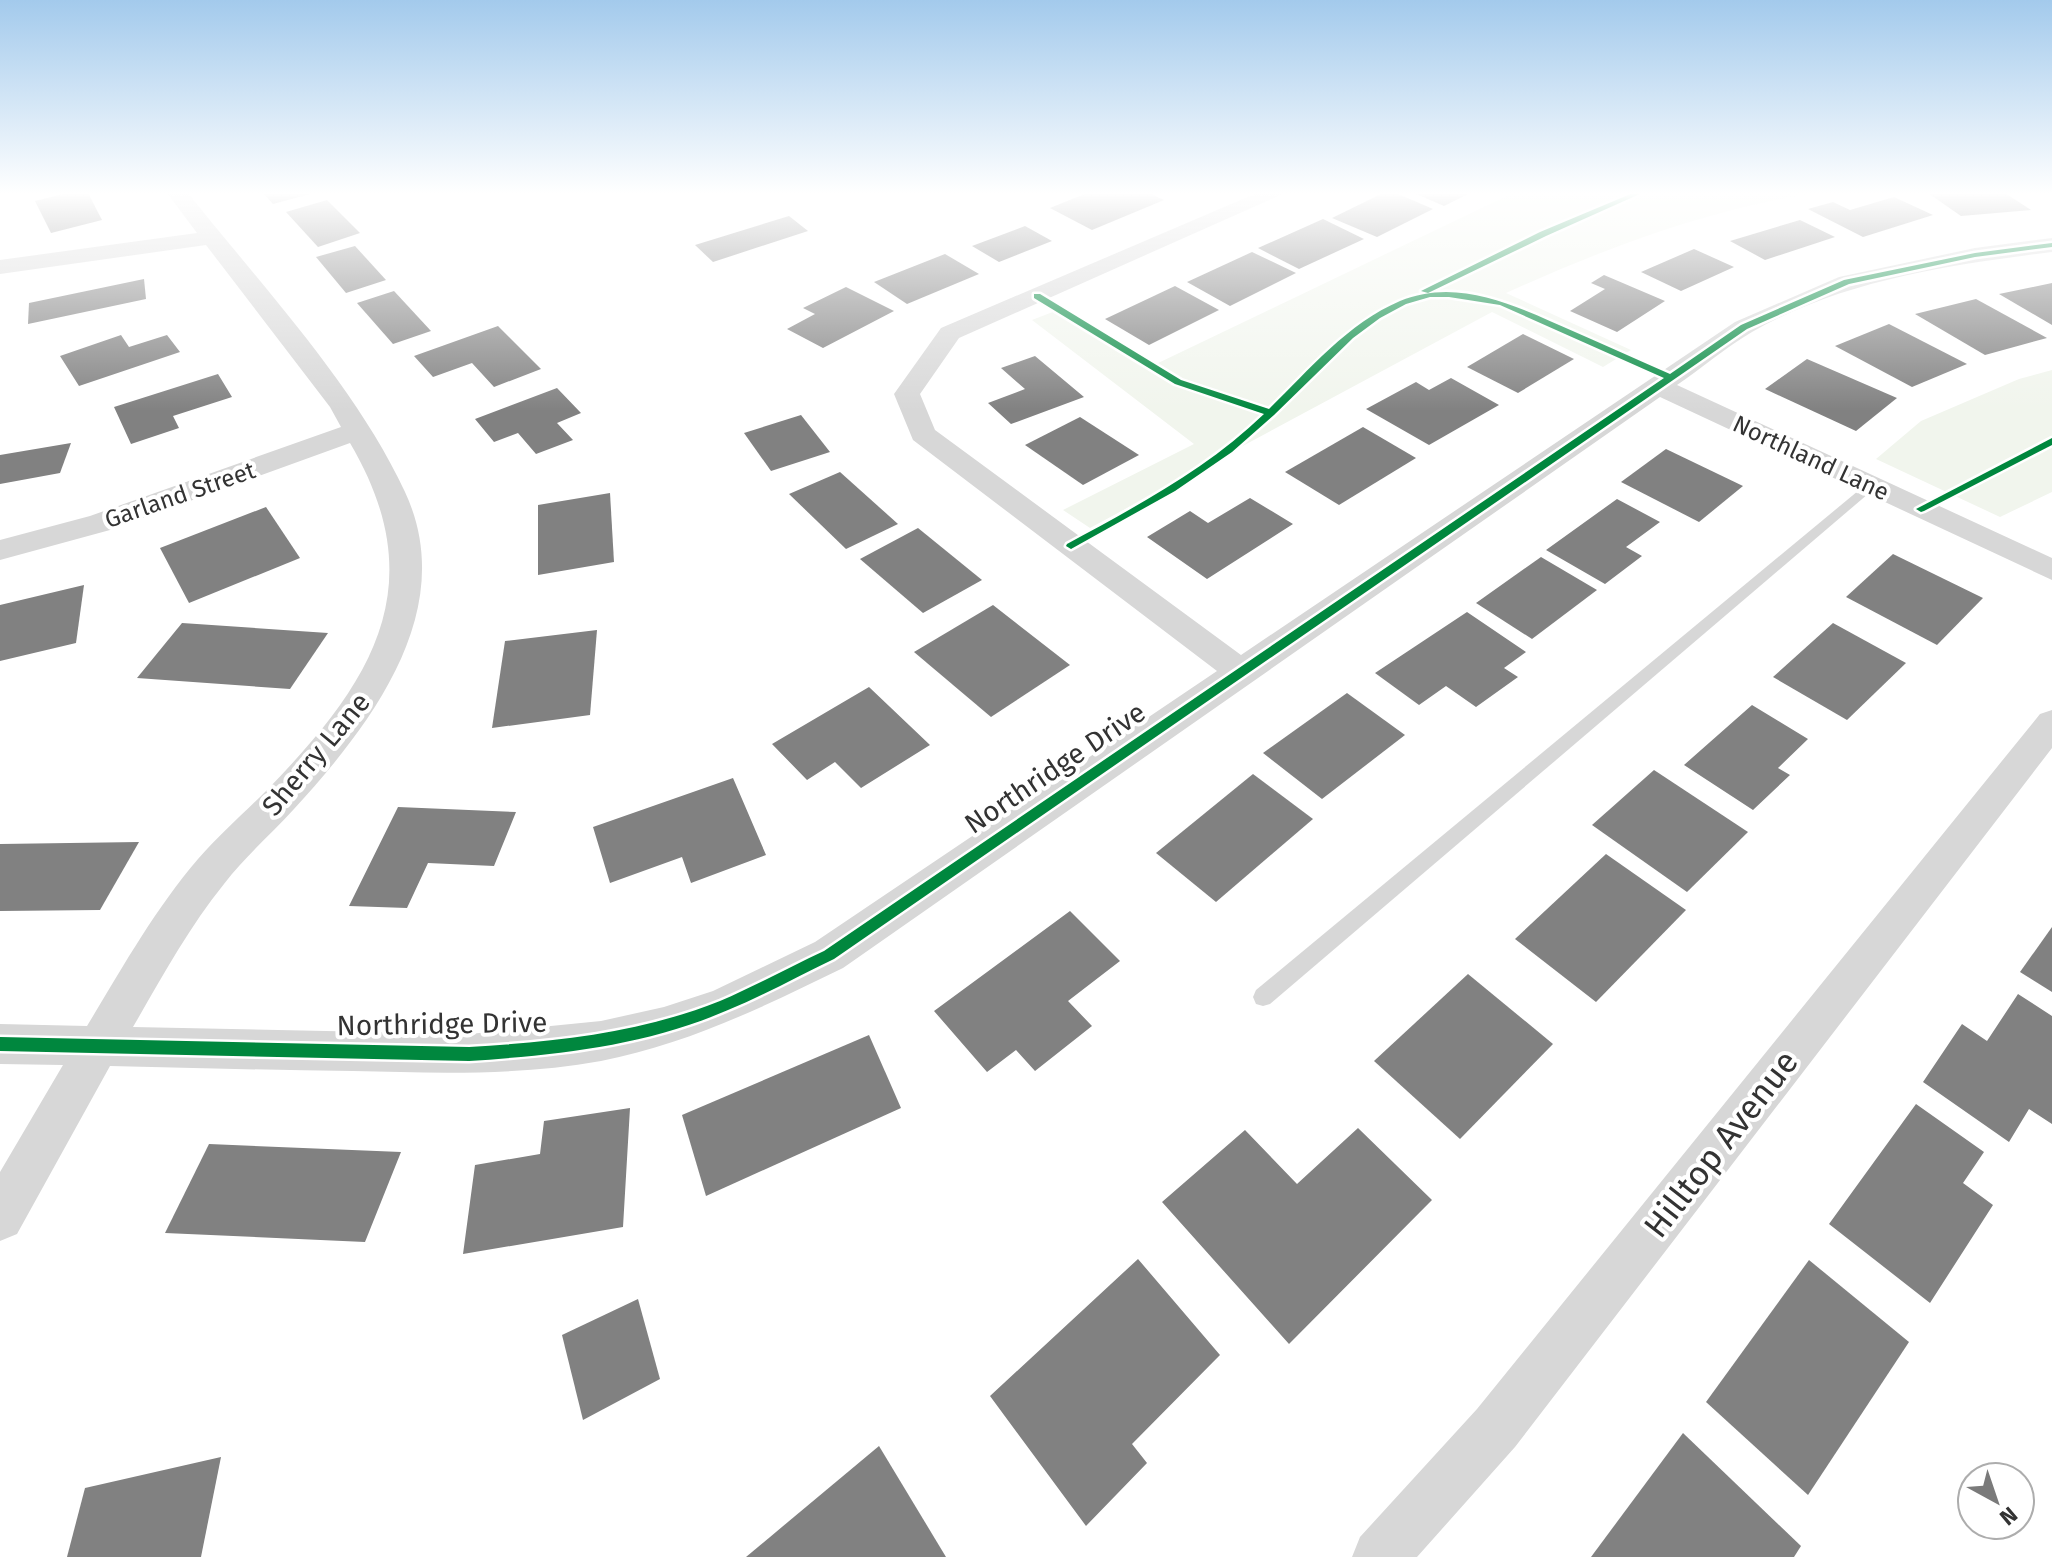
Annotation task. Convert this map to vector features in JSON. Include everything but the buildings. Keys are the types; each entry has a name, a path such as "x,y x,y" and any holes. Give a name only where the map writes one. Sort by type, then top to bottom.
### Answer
{"street":[{"name":"Sherry Lane","path":"0,1217 99,1046 203,882 331,745 377,681 391,652 406,601 402,524 393,500 342,405 233,266"},
{"path":"1106,266 950,333 907,394 923,434 1239,671"},
{"name":"Northridge Drive","path":"0,1044 469,1054 601,1041 664,1026 723,1006 829,955 1744,327 1847,282 1924,266"},
{"name":"Northland Lane","path":"1658,386 2052,570"},
{"name":"Garland Street","path":"0,550 100,523 357,431"},
{"name":"Hilltop Avenue","path":"1380,1557 1496,1428 2052,723"}],"lane":[{"path":"1263,997 1870,485"}],"shaded area":[{"path":"1361,266 1570,266 1506,293 1631,350 1603,367 1492,312 1090,528 1063,510 1194,444 1032,320 1063,308 1154,365"},
{"path":"2052,370 2052,492 2000,517 1876,459 1921,421 2019,379"}],"cycle path":[{"path":"1425,291 1477,266"},
{"path":"0,1044 469,1054 535,1050 601,1041 664,1026 723,1006 829,955 1744,327 1847,282 1924,266"},
{"path":"1071,546 1210,464 1251,432 1350,336 1404,302 1449,294 1503,303 1670,377"},
{"path":"1037,296 1178,382 1271,413"},
{"path":"1921,509 2052,441"}]}
